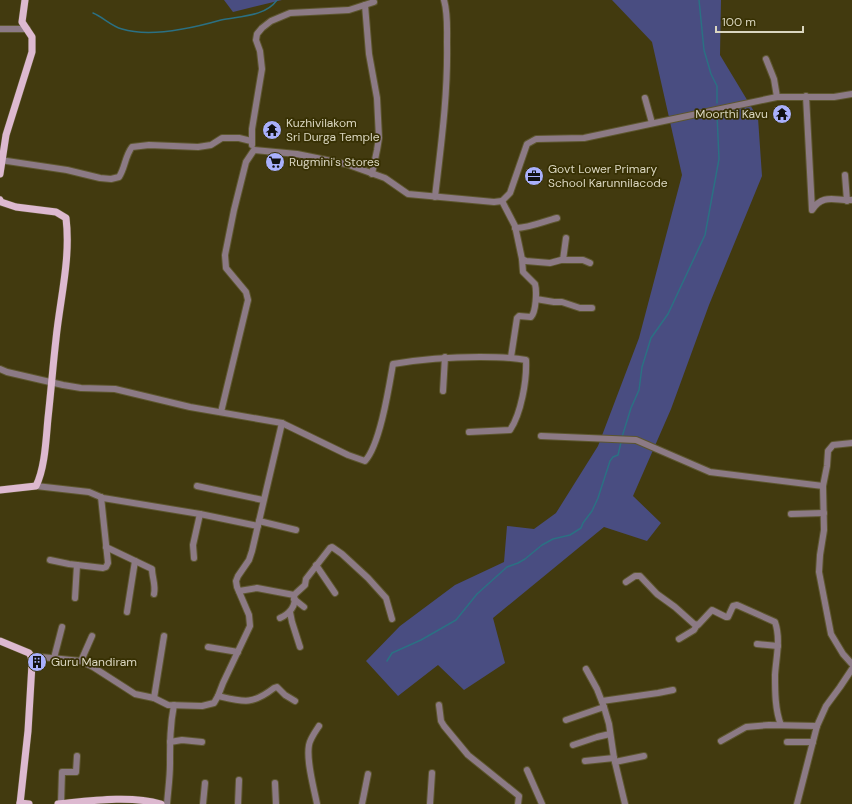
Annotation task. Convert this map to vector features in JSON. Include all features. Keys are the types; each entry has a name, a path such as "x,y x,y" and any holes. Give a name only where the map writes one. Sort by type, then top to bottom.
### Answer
{"main road":[{"path":"0,174 6,135 32,52 32,37 22,22 25,0"},
{"path":"0,200 1,202 16,207 56,212 66,218 68,232 46,439 40,478 36,486 0,490"},
{"path":"0,641 29,652 31,656 32,664 28,731 20,804 28,804"},
{"path":"58,804 118,800 153,802 161,804"}],"street":[{"path":"435,196 446,105 447,52 446,8 444,0"},
{"path":"254,150 251,142 262,69 260,51 256,40 257,34 271,21 290,13 349,10 374,2"},
{"path":"365,5 369,54 377,98 378,138 372,174"},
{"path":"0,29 27,29"},
{"path":"766,59 774,79 777,97"},
{"path":"254,150 297,154 346,164 385,178 408,194 494,202 502,201 510,193 527,144 536,139 584,138 777,97 834,97 852,94"},
{"path":"806,96 812,210 820,200 849,200 845,175"},
{"path":"645,98 652,123"},
{"path":"1,160 67,170 111,179 119,177 124,168 128,152 132,147 149,145 198,147 210,145 222,138 239,138 251,142"},
{"path":"221,412 248,300 246,292 226,268 224,255 246,162 254,150"},
{"path":"502,201 515,228 524,272 535,284 536,299 534,314 531,317 519,316 517,318 512,357"},
{"path":"515,228 557,218"},
{"path":"563,260 566,238"},
{"path":"522,259 526,261 550,263 563,260 583,260 590,263"},
{"path":"536,299 562,302 580,308 592,308"},
{"path":"0,369 51,383 81,388 115,389 190,407 282,423 348,455 365,461 376,438 384,412 393,364 445,357 512,357 526,360 525,383 515,422 510,430 469,432"},
{"path":"443,391 445,357"},
{"path":"31,656 81,661 135,694 154,698 168,705 202,706 214,703 250,626 249,615 236,583 237,577 249,560 259,524 263,500 282,423"},
{"path":"541,436 636,440 710,472 822,486"},
{"path":"852,443 833,445 828,451 827,466 822,486 824,530 819,572 831,634 843,654 852,664"},
{"path":"36,486 89,492 101,497 296,530"},
{"path":"197,486 263,500"},
{"path":"50,560 78,565 103,568 106,567 108,562 101,497"},
{"path":"791,514 824,513"},
{"path":"194,558 193,545 200,514"},
{"path":"106,547 152,569 152,576 155,585 154,594"},
{"path":"280,618 290,612 293,606 294,597 305,585 306,579 331,547 368,578 386,598 392,619"},
{"path":"127,612 135,561"},
{"path":"75,598 78,565"},
{"path":"316,565 335,593"},
{"path":"626,582 635,576 640,576 657,594 697,625"},
{"path":"239,591 258,588 294,597 304,607"},
{"path":"679,638 694,630 712,610 715,610 728,617 733,606 739,605 775,622 778,628 775,676 777,716 781,725"},
{"path":"290,612 300,647"},
{"path":"54,658 62,627"},
{"path":"81,661 92,636"},
{"path":"154,698 164,636"},
{"path":"757,644 778,646"},
{"path":"208,647 238,652"},
{"path":"798,804 813,742 826,706 852,669"},
{"path":"586,670 603,704 614,760 625,804"},
{"path":"218,696 240,701 256,700 277,687 285,696 295,701"},
{"path":"566,720 603,704 673,690"},
{"path":"168,804 171,721 174,705"},
{"path":"439,705 441,721 451,736 468,755 520,796 518,804"},
{"path":"721,741 746,727 781,725 818,726"},
{"path":"317,804 308,755 309,744 314,732 319,726"},
{"path":"573,745 610,734"},
{"path":"170,742 182,740 202,742"},
{"path":"787,742 813,742"},
{"path":"61,804 62,772 76,772 77,756"},
{"path":"585,761 614,760 644,756"},
{"path":"526,770 542,804"},
{"path":"362,804 368,774"},
{"path":"430,804 432,774"},
{"path":"238,804 239,780"},
{"path":"204,804 205,783"},
{"path":"275,783 276,804"}],"shaded area":[{"path":"224,0 282,0 233,12"},
{"path":"612,0 721,0 720,55 758,118 762,176 709,305 671,409 633,496 661,523 647,541 604,527 493,618 505,663 464,690 438,665 398,696 366,661 400,626 455,585 504,562 507,526 534,529 556,513 598,446 639,338 682,175 652,42"}],"waterway":[{"path":"93,13 114,26 133,32 146,33 185,29 259,13 272,6 277,0"},
{"path":"699,0 704,50 711,74 717,86 717,103"},
{"path":"622,437 631,408 639,390 642,367 651,338 668,314 705,235 719,159 717,114"},
{"path":"387,661 392,653 421,640 456,620 477,594 507,567 525,559 542,545 553,539 570,535 581,528 592,511 598,498 610,461 613,457 618,455 621,442"}],"place":[{"name":"Moorthi Kavu","path":"782,114"},
{"name":"Kuzhivilakom Sri Durga Temple","path":"272,130"},
{"name":"Rugmini's Stores","path":"275,162"},
{"name":"Govt Lower Primary School Karunnilacode","path":"534,176"},
{"name":"Guru Mandiram","path":"37,662"}]}
